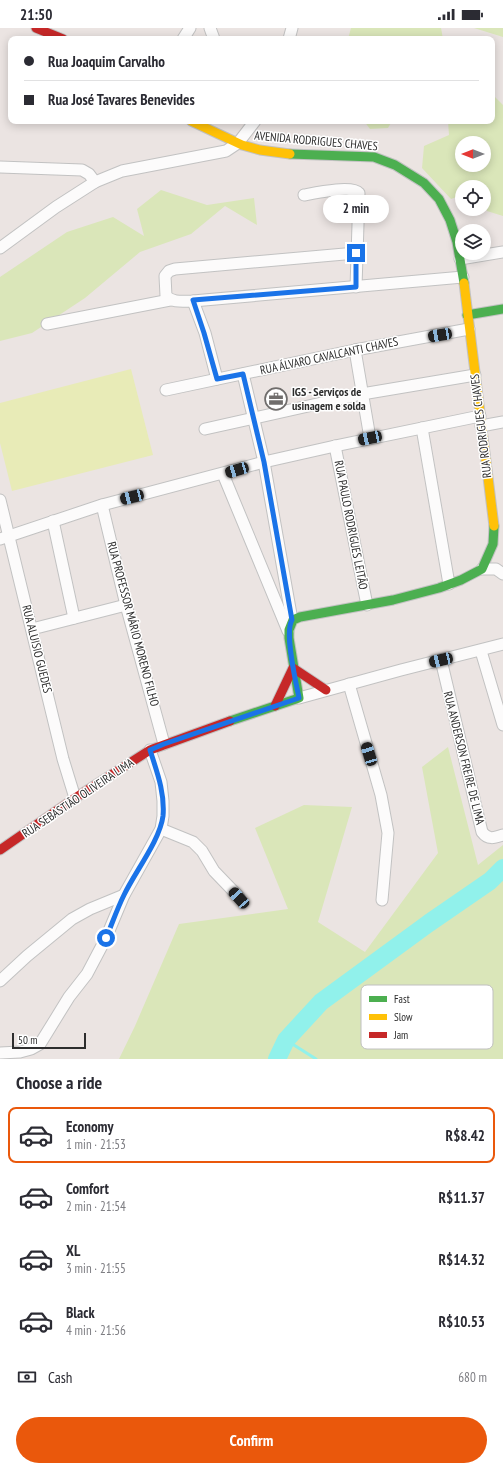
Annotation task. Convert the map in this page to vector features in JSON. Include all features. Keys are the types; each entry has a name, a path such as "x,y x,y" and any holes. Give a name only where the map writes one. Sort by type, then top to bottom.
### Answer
{"street":[{"path":"36,28 56,36"},
{"name":"AVENIDA RODRIGUES CHAVES","path":"197,124 238,143 255,148 294,153 367,156 396,165 432,190 450,219 455,235"},
{"path":"0,248 56,207 95,182 122,171 217,154 226,151 238,143 253,124"},
{"path":"0,167 82,170 89,174 95,182"},
{"path":"304,195 349,189 359,193 356,287"},
{"path":"491,254 503,252"},
{"path":"170,300 166,296 165,276 169,271 175,269 356,253"},
{"name":"RUA RODRIGUES CHAVES","path":"460,260 494,524 494,535 490,552 482,569"},
{"path":"47,324 170,300 193,300 463,277"},
{"path":"193,300 217,379"},
{"path":"467,315 503,309"},
{"name":"RUA ÁLVARO CAVALCANTI CHAVES","path":"166,390 355,350 469,329"},
{"path":"355,350 370,438"},
{"path":"243,374 264,462 292,620"},
{"path":"204,429 362,394 475,376"},
{"path":"4,538 102,505 264,462 422,428 480,421 503,422"},
{"path":"422,428 450,584"},
{"name":"RUA PAULO RODRIGUES LEITÃO","path":"335,446 367,605"},
{"path":"223,474 288,631 299,698"},
{"name":"RUA ALUISIO GUEDES","path":"0,500 4,538 32,629 63,759 74,798"},
{"name":"RUA PROFESSOR MÁRIO MORENO FILHO","path":"102,505 126,605 164,744"},
{"path":"53,521 74,618"},
{"path":"288,631 289,624 292,620 300,617 422,594 450,584 482,569 496,569 503,574"},
{"path":"32,629 126,605"},
{"name":"RUA SEBASTIÃO OLIVEIRA LIMA","path":"1,846 150,750 164,744 326,690 503,644"},
{"path":"480,651 503,725"},
{"name":"RUA ANDERSON FREIRE DE LIMA","path":"441,660 482,832 485,836 490,838 503,835"},
{"path":"293,668 326,690"},
{"path":"275,706 293,668"},
{"path":"349,684 381,795 388,833 382,900"},
{"path":"0,1053 20,1052 31,1049 40,1044 69,997 87,974 106,938 124,895 161,829 163,816 162,788 150,750"},
{"path":"161,829 193,842 202,851 214,871 239,898"},
{"path":"0,981 27,956 72,919 90,909 124,895"}],"green space":[{"path":"351,28 441,28 442,36 349,36"},
{"path":"474,28 503,28 503,37"},
{"path":"495,97 503,105 503,216 491,212 491,180 455,180 455,198 451,199 422,168 424,146 449,135 448,124 495,124"},
{"path":"366,124 390,124 388,128 370,129"},
{"path":"161,190 207,205 254,198 257,225 225,206 191,234 140,252 85,298 32,333 0,341 0,277 67,232 113,217 144,236 137,209"},
{"path":"131,369 153,455 12,491 0,443 0,403"},
{"path":"448,747 478,865 503,845 503,1059 119,1059 135,1026 179,924 288,909 255,828 304,805 352,807 318,922 365,952 438,853 422,767"}],"waterway":[{"path":"277,1059 286,1040 321,1002 429,923 490,881 503,868"},
{"path":"286,1040 316,1059"}],"traffic: fast":[{"path":"290,154 374,157 395,165 424,183 439,199 450,220 457,242 464,283"},
{"path":"467,315 503,309"},
{"path":"230,721 299,698 289,638 289,630 293,620 300,617 393,600 439,588 461,580 482,569 493,544 494,526"}],"traffic: slow":[{"path":"197,124 242,145 260,150 290,154"},
{"path":"464,283 494,526"}],"traffic: jam":[{"path":"36,28 56,36"},
{"path":"275,706 293,668 326,690"},
{"path":"0,850 75,798 150,750 230,721"}],"place":[{"name":"IGS - Serviços de usinagem e solda","path":"276,399"}],"route":[{"path":"106,938 124,895 161,829 163,816 161,782 150,750 299,698 288,631 289,624 292,620 264,462 243,374 217,379 209,348 193,300 356,287 356,253"}]}
